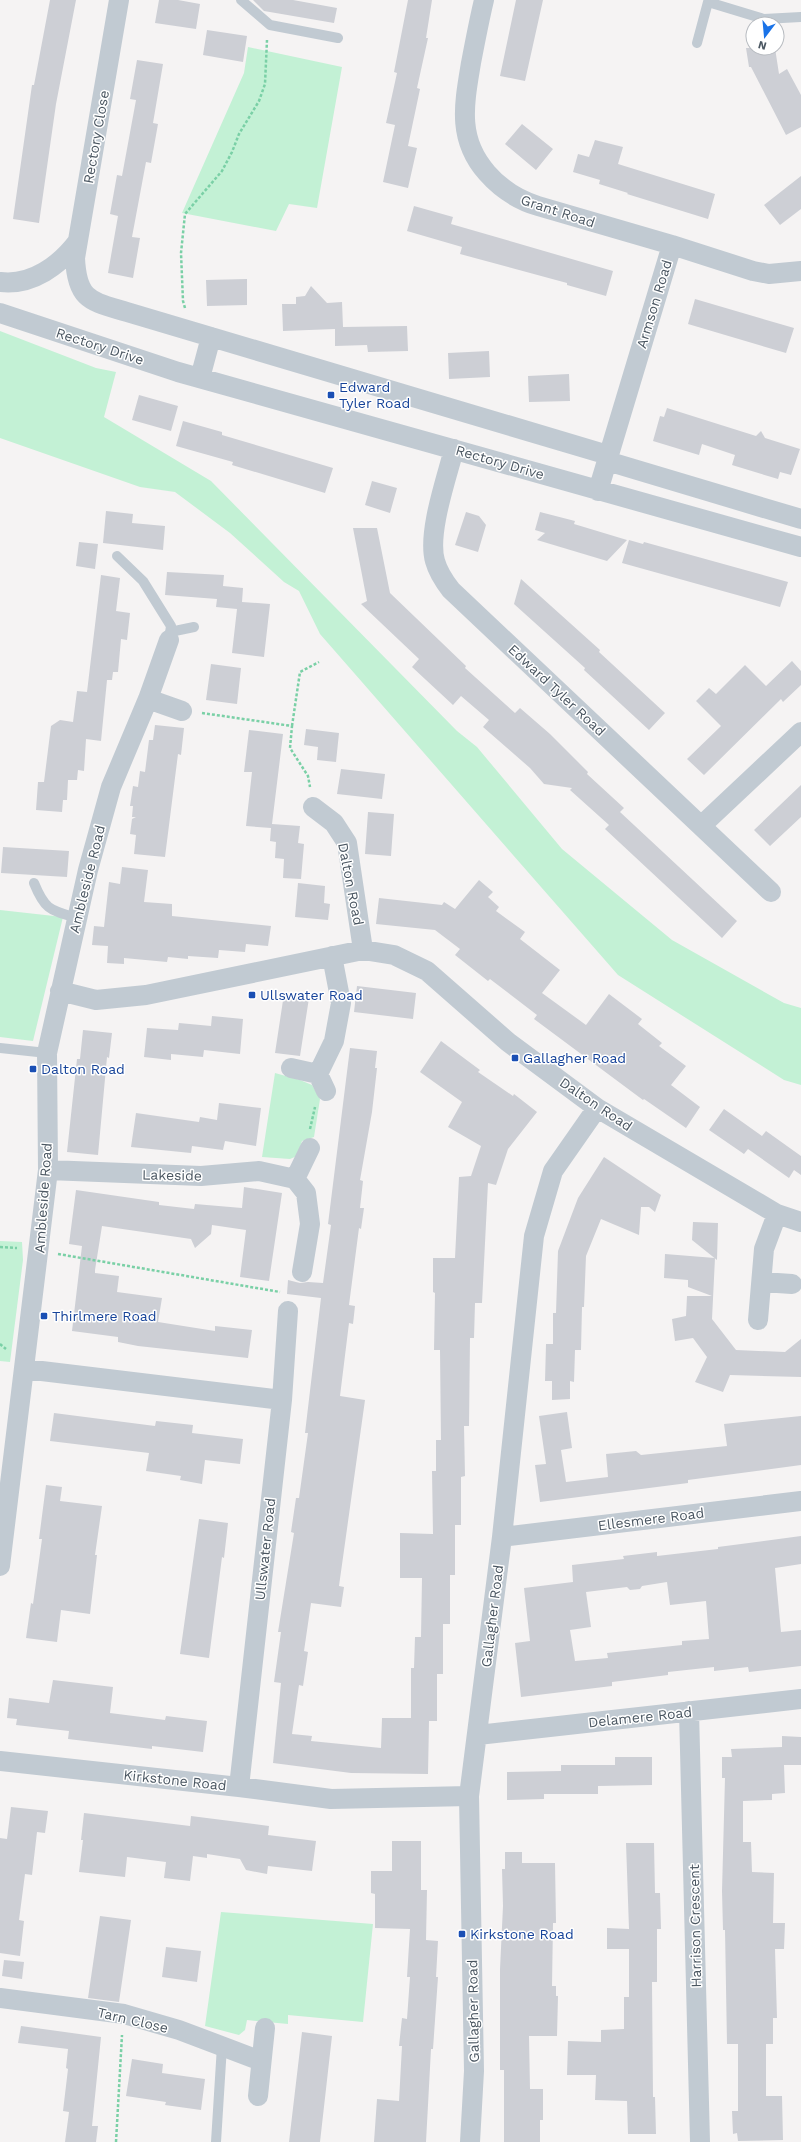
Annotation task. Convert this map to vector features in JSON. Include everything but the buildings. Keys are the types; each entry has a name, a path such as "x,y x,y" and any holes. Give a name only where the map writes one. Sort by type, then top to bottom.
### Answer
{"street":[{"name":"Rectory Close","path":"119,0 75,258 76,273 82,291 96,302 202,334"},
{"name":"Grant Road","path":"484,0 464,114 466,133 471,150 481,166 502,187 522,201 672,245"},
{"path":"0,282 18,282 44,272 58,263 78,241"},
{"name":"Armson Road","path":"598,490 672,245 769,274 801,271"},
{"name":"Rectory Drive","path":"0,313 200,378 801,547"},
{"path":"200,378 202,334 801,519"},
{"name":"Edward Tyler Road","path":"454,449 434,530 434,560 440,575 451,590 771,892"},
{"name":"Ambleside Road","path":"0,1566 48,1170 47,1052 77,918 111,787 148,699 170,636"},
{"path":"148,699 182,711"},
{"path":"701,826 801,732"},
{"name":"Dalton Road","path":"313,807 334,823 347,843 363,950"},
{"name":"Dalton Road","path":"60,991 96,1000 146,995 363,950 394,955 427,971 508,1042 597,1108 777,1214 801,1222"},
{"path":"291,1068 322,1083 334,1041 340,1003 332,956"},
{"name":"Gallagher Road","path":"470,2142 474,2071 469,1796 478,1735 502,1537 534,1236 553,1171 597,1108"},
{"path":"302,1272 310,1224 306,1193 295,1179 310,1148"},
{"name":"Lakeside","path":"48,1170 201,1176 259,1171 295,1179"},
{"path":"758,1320 764,1249 777,1214"},
{"path":"762,1282 792,1284"},
{"name":"Ullswater Road","path":"238,1787 282,1400 288,1311"},
{"path":"25,1369 282,1400"},
{"name":"Ellesmere Road","path":"502,1537 801,1501"},
{"name":"Delamere Road","path":"478,1735 801,1699"},
{"name":"Harrison Crescent","path":"689,1711 700,2142"},
{"name":"Kirkstone Road","path":"0,1761 238,1787 330,1799 469,1796"},
{"name":"Tarn Close","path":"0,1998 124,2014 179,2030 261,2061"},
{"path":"258,2096 265,2028"}],"lane":[{"path":"241,0 270,25 338,38"},
{"path":"697,43 708,2 764,19 801,17"},
{"path":"116,556 143,581 171,626 170,636 194,627"},
{"path":"34,883 41,901 52,911 77,918"},
{"path":"0,1048 47,1052"},
{"path":"216,2142 222,2046"}],"path":[{"path":"202,334 183,301 181,253 185,214 222,171 239,134 259,101 265,84 265,51 270,25"},
{"path":"313,807 308,776 290,748 300,672 319,662"},
{"path":"182,711 292,726"},
{"path":"310,1148 310,1127 322,1083"},
{"path":"39,1250 282,1292"},
{"path":"116,2142 124,2014"}],"green space":[{"path":"248,47 342,67 317,208 289,204 276,231 182,213 244,73"},
{"path":"0,331 96,368 116,372 104,417 211,481 457,731 477,747 562,849 672,940 784,1003 801,1008 801,1085 784,1080 618,975 320,634 299,591 284,582 230,533 175,492 140,487 0,438"},
{"path":"0,910 63,917 33,1041 0,1037"},
{"path":"275,1073 312,1085 320,1099 314,1137 302,1141 297,1156 290,1159 262,1157"},
{"path":"0,1241 22,1242 23,1260 10,1362 0,1361"},
{"path":"221,1912 373,1924 363,2022 288,2015 288,2024 247,2020 245,2030 239,2035 205,2026"}],"place":[{"name":"Edward Tyler Road","path":"331,395"},
{"name":"Ullswater Road","path":"252,995"},
{"name":"Gallagher Road","path":"515,1058"},
{"name":"Dalton Road","path":"33,1069"},
{"name":"Thirlmere Road","path":"44,1316"},
{"name":"Kirkstone Road","path":"462,1934"}]}
